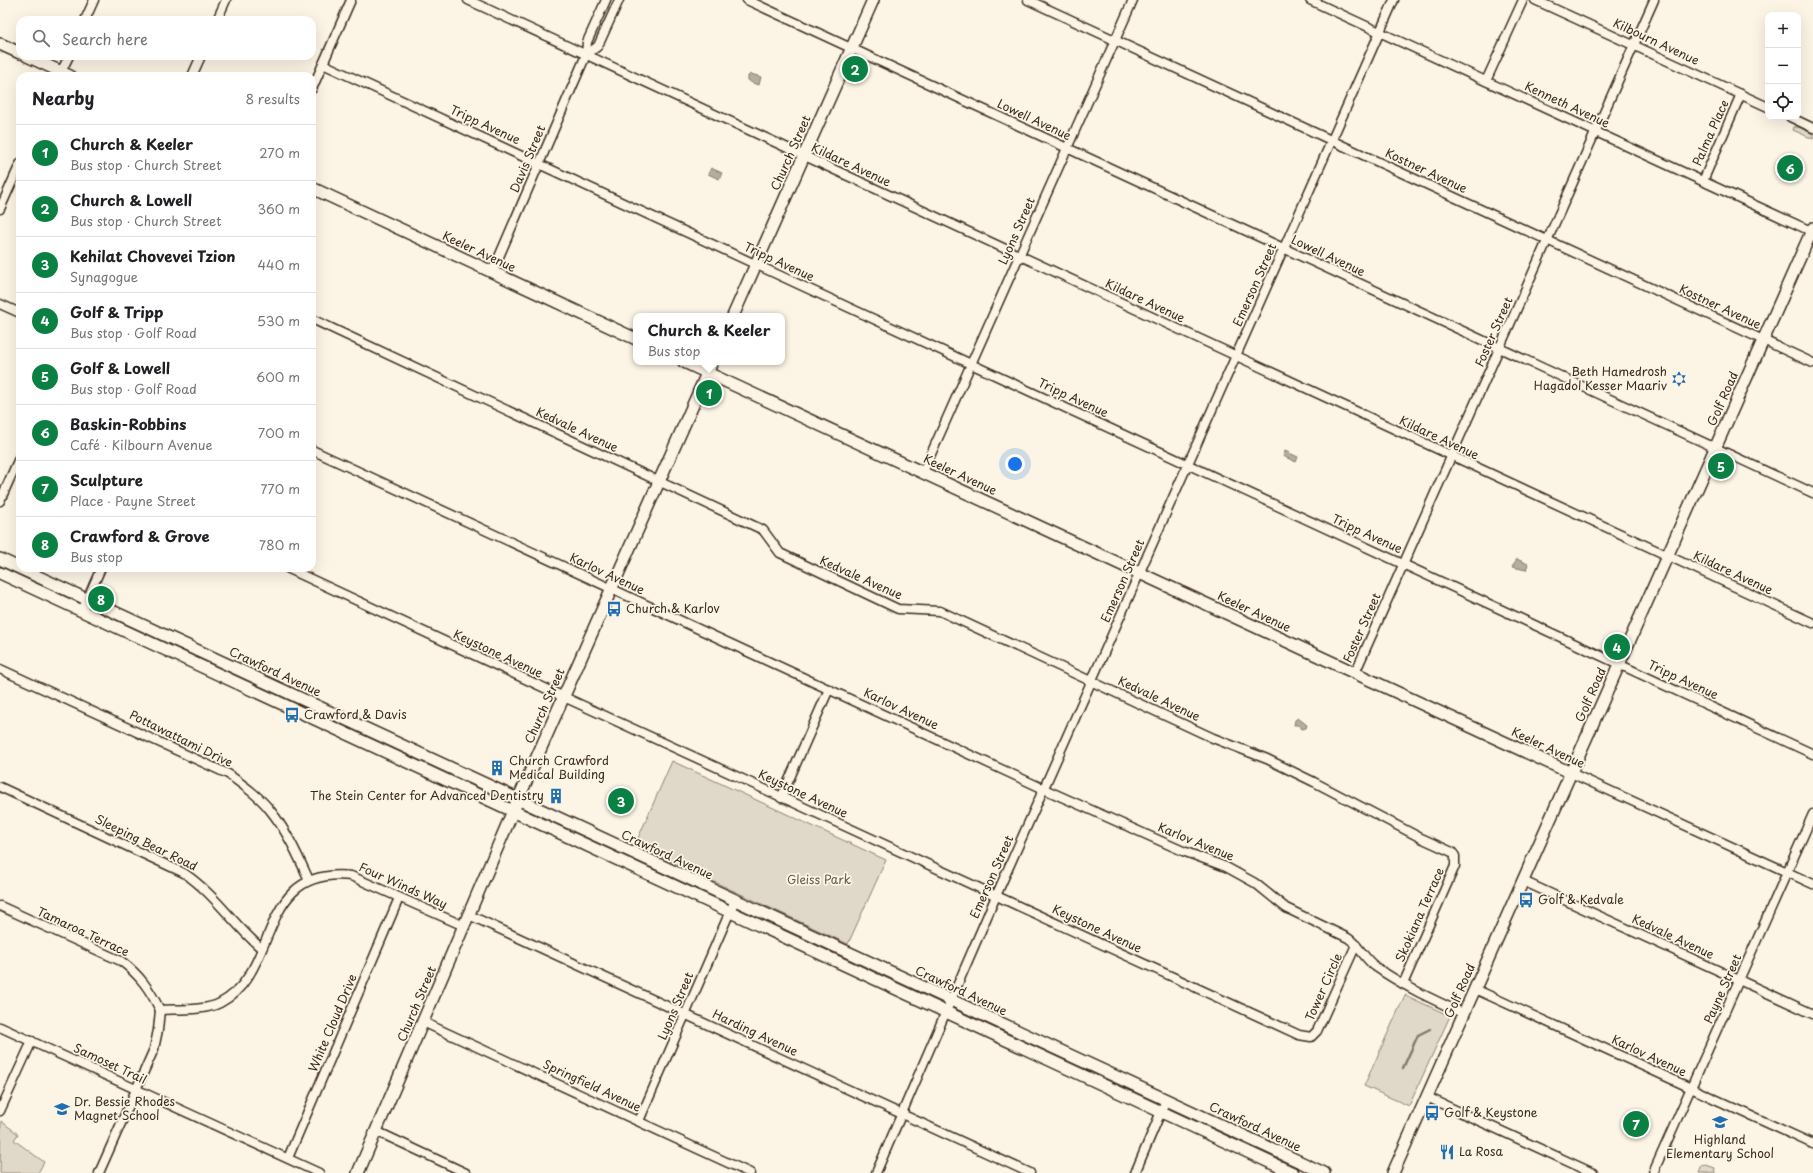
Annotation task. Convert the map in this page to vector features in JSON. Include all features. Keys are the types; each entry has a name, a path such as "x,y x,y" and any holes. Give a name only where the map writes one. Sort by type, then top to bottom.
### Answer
{"main road":[{"name":"Church Street","path":"734,313 873,0"},
{"path":"0,44 16,51"},
{"path":"35,60 57,72"},
{"name":"Keeler Avenue","path":"316,190 633,338"},
{"name":"Golf Road","path":"1393,1173 1812,231"},
{"name":"Keeler Avenue","path":"691,365 1571,772"},
{"name":"Church Street","path":"358,1173 518,799 711,365"},
{"name":"Crawford Avenue","path":"0,559 16,566"},
{"name":"Crawford Avenue","path":"28,572 1324,1173"},
{"name":"Crawford Avenue","path":"0,573 1293,1173"}],"street":[{"path":"87,16 94,0"},
{"path":"219,16 226,0"},
{"path":"316,80 351,0"},
{"name":"Kildare Avenue","path":"468,0 1019,257 1813,624"},
{"name":"Davis Street","path":"492,272 586,55 587,42 606,0"},
{"name":"Davis Street","path":"586,55 598,46 619,0"},
{"name":"Lowell Avenue","path":"747,0 1813,493"},
{"name":"Kostner Avenue","path":"1028,0 1813,363"},
{"name":"Lyons Street","path":"922,472 1133,0"},
{"name":"Kenneth Avenue","path":"1310,0 1812,231"},
{"name":"Emerson Street","path":"876,1173 996,896 1394,0"},
{"path":"1486,81 1523,0"},
{"name":"Kilbourn Avenue","path":"1535,0 1765,106"},
{"name":"Foster Street","path":"1356,673 1654,0"},
{"path":"64,72 68,60"},
{"path":"194,72 199,60"},
{"name":"Tripp Avenue","path":"323,64 1813,754"},
{"name":"Palma Place","path":"1703,182 1741,94"},
{"path":"1796,120 1813,128"},
{"path":"0,209 16,173"},
{"path":"0,304 16,311"},
{"name":"Kedvale Avenue","path":"316,321 763,530 780,553 898,609 940,611 1213,738 1267,759 1308,778 1414,835 1448,850 1456,856"},
{"name":"Karlov Avenue","path":"316,452 612,590 829,688 1044,789 1183,851 1238,873 1255,883 1286,908 1348,938 1356,945 1368,961 1403,984 1464,1014"},
{"path":"0,501 16,465"},
{"path":"82,611 99,572"},
{"name":"Keystone Avenue","path":"295,572 564,698 1299,1035 1311,1037"},
{"name":"Pottawattami Drive","path":"0,669 195,757 228,774 251,790 270,810 284,830 309,880"},
{"path":"781,798 829,688"},
{"path":"296,711 302,699"},
{"name":"Keeler Avenue","path":"1571,772 1813,884"},
{"name":"Sleeping Bear Road","path":"0,787 184,873 210,894 261,948"},
{"name":"Payne Street","path":"1654,1173 1813,814"},
{"name":"Skokiana Terrace","path":"1403,984 1455,866 1456,856"},
{"name":"Four Winds Way","path":"160,1010 203,1007 218,1004 243,986 251,974 261,948 281,907 290,896 309,880 337,874 351,876 464,926"},
{"name":"Kedvale Avenue","path":"1523,881 1813,1014"},
{"name":"White Cloud Drive","path":"288,1158 399,898"},
{"name":"Lyons Street","path":"639,1121 735,900"},
{"name":"Tamaroa Terrace","path":"0,906 121,962 134,971 144,982 160,1010"},
{"name":"Harding Avenue","path":"469,914 1030,1173"},
{"name":"Tower Circle","path":"1311,1037 1315,1035 1319,1027 1356,945"},
{"name":"Karlov Avenue","path":"1475,989 1813,1144"},
{"path":"99,1173 154,1049 160,1010"},
{"name":"Springfield Avenue","path":"423,1022 750,1173"},
{"name":"Samoset Trail","path":"0,1027 319,1173"},
{"path":"0,1111 32,1041"},
{"path":"1427,1097 1593,1173"},
{"path":"1135,1173 1166,1100"},
{"path":"376,1131 466,1173"}],"green space":[{"path":"1794,127 1799,127 1813,134 1813,139 1793,130"},
{"name":"Gleiss Park","path":"672,761 886,860 848,944 635,845"},
{"path":"1405,995 1450,1016 1409,1106 1364,1086"},
{"path":"1,1121 18,1134 14,1140 44,1162 38,1173 0,1173"},
{"path":"1706,1165 1715,1168 1716,1173 1699,1173 1702,1166"}],"shaded area":[{"path":"751,74 761,77 759,85 748,80 748,76"},
{"path":"711,168 722,173 719,179 708,174"},
{"path":"1285,451 1298,457 1296,462 1283,456"},
{"path":"1517,559 1528,564 1526,570 1512,567"},
{"path":"1298,718 1307,725 1306,728 1302,729 1299,725 1294,725 1295,720"}],"waterway":[{"path":"1403,1068 1418,1035 1430,1029"}],"place":[{"name":"Church & Lowell","path":"855,69"},
{"name":"Baskin-Robbins","path":"1790,168"},
{"name":"Beth Hamedrosh Hagadol Kesser Maariv","path":"1679,379"},
{"name":"Church & Keeler","path":"709,393"},
{"name":"Golf & Lowell","path":"1721,466"},
{"name":"Crawford & Grove","path":"101,599"},
{"name":"Church & Karlov","path":"614,609"},
{"name":"Golf & Tripp","path":"1617,647"},
{"name":"Crawford & Davis","path":"292,715"},
{"name":"Church Crawford Medical Building","path":"497,768"},
{"name":"The Stein Center for Advanced Dentistry","path":"556,796"},
{"name":"Kehilat Chovevei Tzion","path":"621,801"},
{"name":"Golf & Kedvale","path":"1526,900"},
{"name":"Dr. Bessie Rhodes Magnet School","path":"62,1109"},
{"name":"Golf & Keystone","path":"1432,1113"},
{"name":"Highland Elementary School","path":"1720,1122"},
{"name":"Sculpture","path":"1636,1124"},
{"name":"La Rosa","path":"1447,1152"}]}
